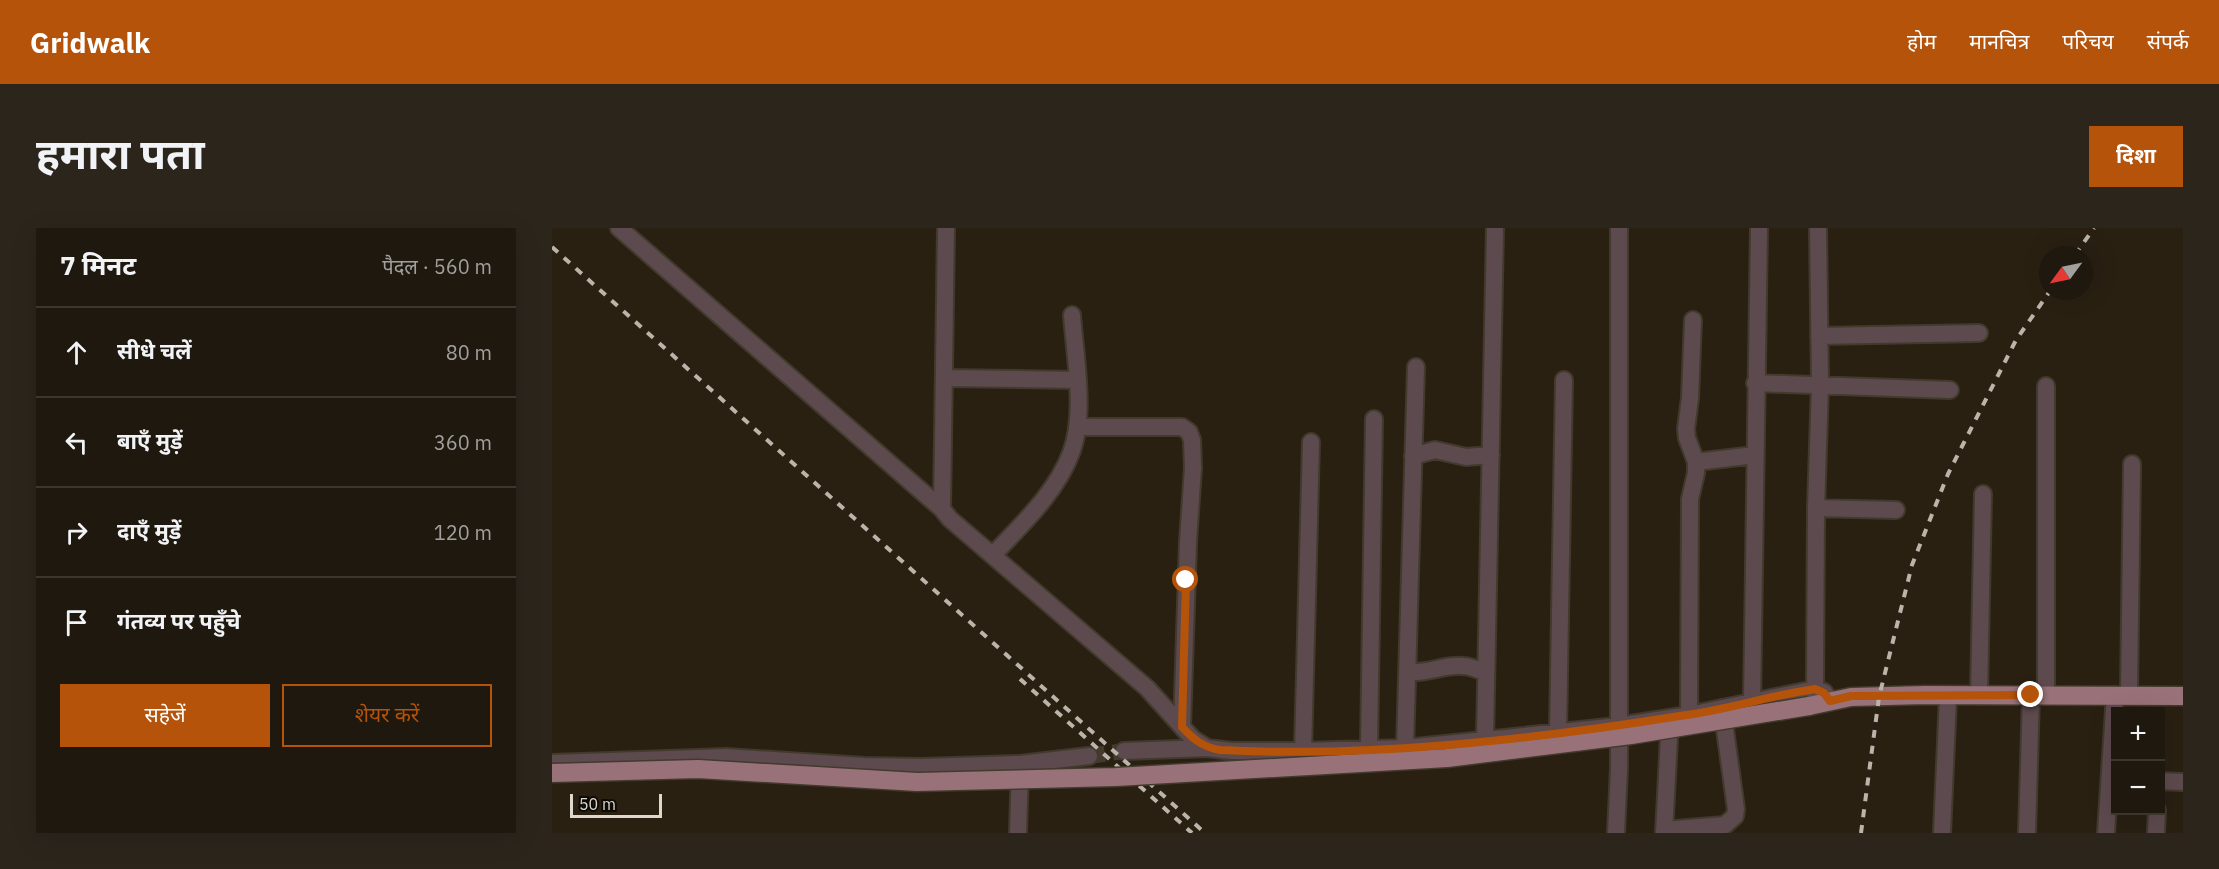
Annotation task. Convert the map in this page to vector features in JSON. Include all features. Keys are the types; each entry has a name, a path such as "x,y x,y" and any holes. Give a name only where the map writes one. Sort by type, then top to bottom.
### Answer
{"main road":[{"path":"552,773 698,769 917,782 1139,776 1448,758 1631,735 1812,697 1830,701 1851,696 2183,696"}],"street":[{"path":"619,228 942,509 950,519 1147,688 1193,740 1207,748"},
{"path":"942,509 946,228"},
{"path":"1485,740 1495,228"},
{"path":"1616,833 1619,768 1619,228"},
{"path":"1752,702 1759,228"},
{"path":"1124,751 1207,748 1232,751 1303,751 1405,748 1618,726 1752,702 1812,697 1820,385 1818,228"},
{"path":"993,555 1037,507 1057,481 1072,452 1077,427 1072,315"},
{"path":"1689,715 1690,499 1696,462 1686,429 1690,398 1693,320"},
{"path":"1820,336 1979,333"},
{"path":"1405,748 1416,367"},
{"path":"944,378 1076,380"},
{"path":"1558,733 1564,381"},
{"path":"1755,383 1950,390"},
{"path":"2027,833 2039,695 2046,387"},
{"path":"1370,749 1374,419"},
{"path":"1077,427 1182,427 1189,432 1192,440 1193,468 1188,542 1182,727"},
{"path":"1303,751 1311,442"},
{"path":"1413,456 1435,450 1466,457 1491,455"},
{"path":"1696,462 1755,455"},
{"path":"2114,761 2122,695 2132,464"},
{"path":"1979,696 1983,494"},
{"path":"1816,508 1896,510"},
{"path":"1407,672 1421,674 1464,666 1486,673"},
{"path":"1942,833 1948,696"},
{"path":"1670,718 1664,831 1725,825 1733,827 1736,809 1722,708"},
{"path":"552,763 726,757 864,766 932,767 1020,764 1089,756"},
{"path":"1018,833 1020,764"},
{"path":"2165,781 2183,782"},
{"path":"2106,833 2111,788"},
{"path":"2156,833 2157,815"}],"tunnel":[{"path":"1089,756 1124,751"}],"railway":[{"path":"2081,246 2094,228"},
{"path":"552,247 1205,833"},
{"path":"1861,833 1879,697 1912,565 1948,474 2016,340 2044,300"},
{"path":"1020,679 1192,833"}],"route":[{"path":"1186,580 1182,727 1193,740 1207,748 1220,750 1303,751 1405,748 1558,733 1689,715 1815,689 1821,690 1830,701 1851,696 2031,695"}]}
